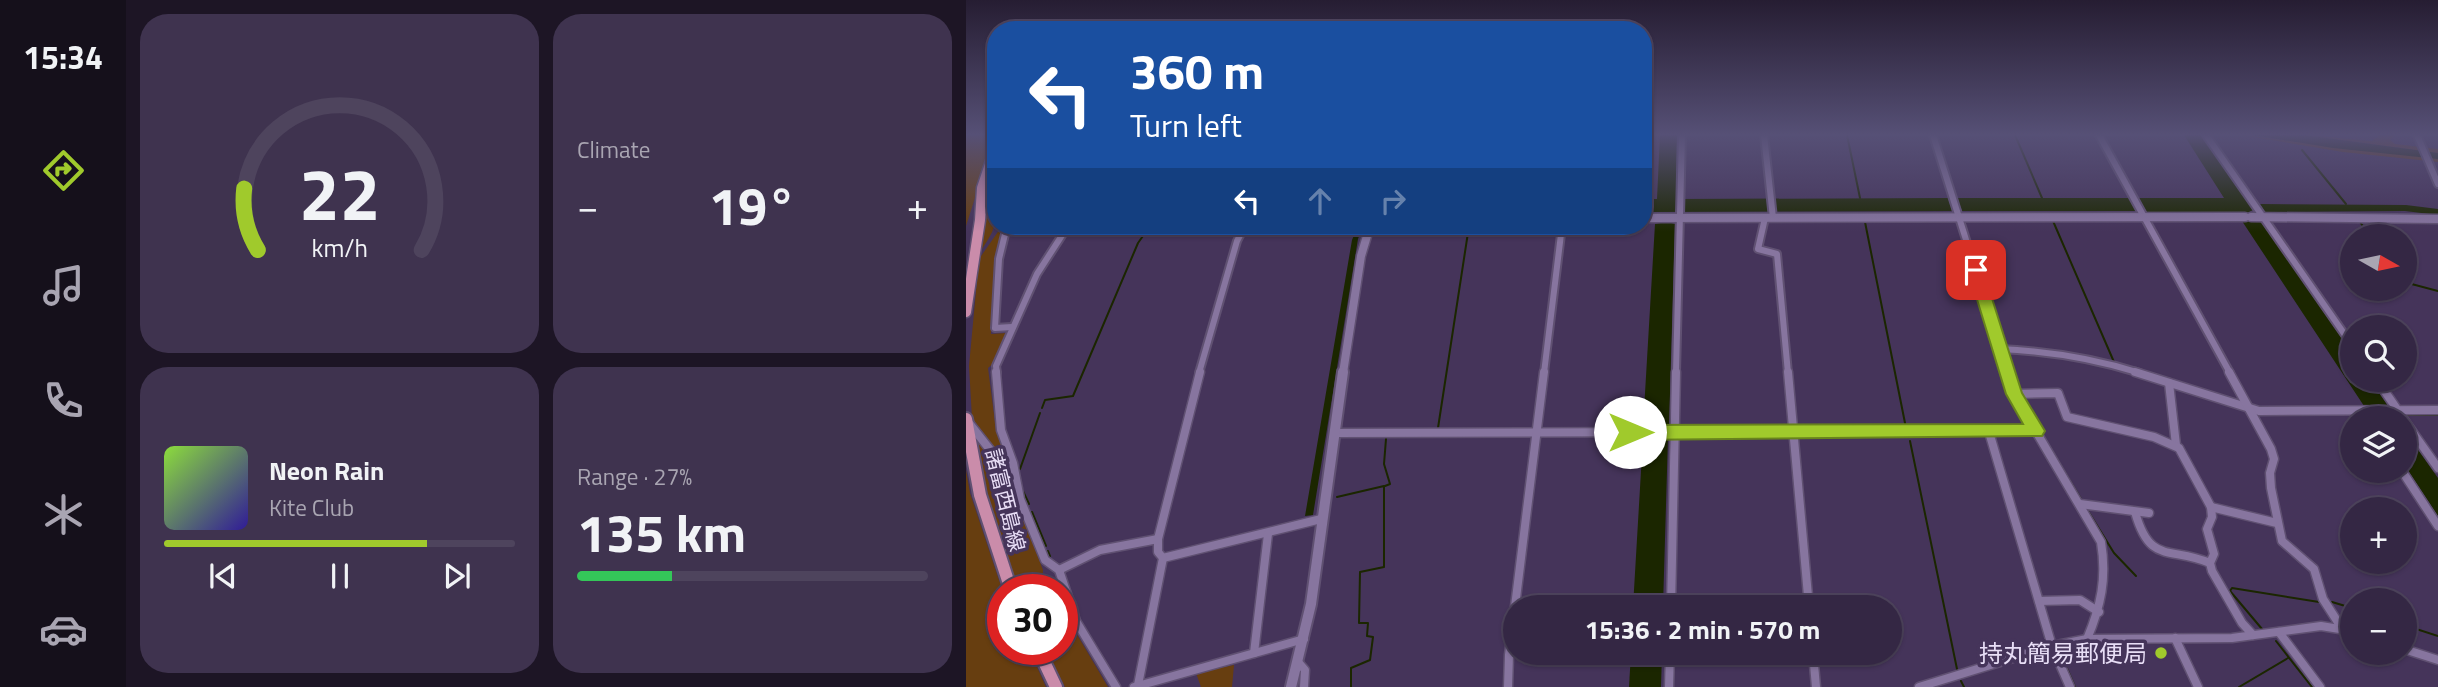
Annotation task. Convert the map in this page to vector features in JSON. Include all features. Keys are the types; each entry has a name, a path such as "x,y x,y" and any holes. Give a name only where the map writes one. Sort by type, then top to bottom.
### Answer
{"main road":[{"path":"966,312 986,174"},
{"name":"諸富西島線","path":"966,421 980,495 1005,574"},
{"path":"1046,665 1056,687"}],"street":[{"path":"1671,595 1681,167"},
{"path":"1768,167 1770,216 1758,249 1777,254 1808,595"},
{"path":"1943,167 2014,394 2097,532 2103,553 2105,594 2087,639"},
{"path":"2117,167 2274,455 2271,488 2277,523 2285,546 2314,569 2323,598 2340,625"},
{"path":"2228,167 2340,328"},
{"path":"2429,167 2438,184"},
{"path":"1652,217 1958,215 2438,219"},
{"path":"1005,235 999,259 995,328 1012,327"},
{"path":"1060,235 1053,244 1012,327 1004,356 996,368 1001,430 1020,499 1045,560 1059,570 1076,621 1116,687"},
{"path":"1163,558 1158,552 1158,539 1189,409 1240,235"},
{"path":"1291,687 1299,663 1318,560 1321,519 1334,433 1361,256 1367,235"},
{"path":"1508,687 1509,655 1561,235"},
{"path":"2000,349 2083,359 2250,409 2340,413"},
{"path":"2169,383 2176,445 2211,507 2208,534 2214,558 2210,563"},
{"path":"2014,394 2058,393 2067,417 2089,425 2150,436 2176,445"},
{"path":"2417,411 2438,410"},
{"path":"966,421 1006,470 1014,474"},
{"path":"1334,433 2036,431"},
{"path":"1989,432 2052,646 2070,687"},
{"path":"2417,438 2438,468"},
{"path":"2410,483 2438,526"},
{"path":"2080,504 2149,513"},
{"path":"2211,507 2277,523"},
{"path":"2135,512 2139,533 2160,552 2210,563"},
{"path":"1163,558 1321,519"},
{"path":"1254,653 1268,534"},
{"path":"1059,570 1100,550 1158,539"},
{"path":"1163,558 1136,686 1304,639"},
{"path":"2210,563 2242,623 2253,635"},
{"path":"2039,601 2080,600 2099,612"},
{"path":"1919,687 2052,646 2087,639 2253,635 2305,627 2340,627"},
{"path":"2279,632 2320,687"},
{"path":"2175,638 2198,687"},
{"path":"2417,653 2438,660"},
{"path":"1299,663 1305,670 1304,687"},
{"path":"1669,687 1670,665"},
{"path":"1814,665 1816,687"}],"shaded area":[{"path":"966,167 985,167 966,226"},
{"path":"1658,167 1676,167 1676,199 1948,198 1950,204 1959,204 1957,198 2129,198 2132,203 2140,203 2138,198 2224,198 2204,167 2224,167 2253,210 2247,213 2146,212 2143,207 2135,207 2137,211 1962,211 1960,206 1951,206 1952,211 1652,212 1652,199 1657,199"},
{"path":"987,193 987,235 990,235 977,256"},
{"path":"2260,204 2406,205 2438,209 2438,215 2405,211 2265,212"},
{"path":"2242,221 2261,221 2340,336 2340,370"},
{"path":"1655,224 1675,224 1669,427 1658,427 1658,436 1668,437 1663,595 1634,595 1643,437 1654,437 1654,427 1643,427"},
{"path":"996,235 1001,235 996,251 991,334 1007,333 998,359 988,368 996,430 1009,467 972,418 969,366 979,259"},
{"path":"1354,235 1360,235 1313,515 1305,516"},
{"path":"2355,392 2378,392 2388,406 2364,406"},
{"path":"974,434 1008,479 1043,574 1013,574 988,495"},
{"path":"2417,448 2438,478 2438,516 2416,483"},
{"path":"966,470 970,493 997,574 987,574 987,665 1036,665 1046,687 966,687"},
{"path":"1078,636 1108,687 1065,687 1054,665 1078,665"},
{"path":"1234,665 1232,687 1201,687 1196,673"},
{"path":"1630,665 1662,665 1661,687 1629,687"}],"waterway":[{"path":"1854,167 1860,198"},
{"path":"2029,167 2042,198"},
{"path":"2316,167 2346,204"},
{"path":"2053,221 2114,362"},
{"path":"1865,222 1906,428"},
{"path":"1042,408 1045,400 1073,396 1144,235"},
{"path":"1438,428 1468,235"},
{"path":"2417,285 2438,291"},
{"path":"1020,469 1040,413"},
{"path":"2417,415 2438,415"},
{"path":"1385,486 1390,484 1384,464 1386,439"},
{"path":"1910,441 1957,669"},
{"path":"2049,446 2081,499"},
{"path":"1337,497 1384,486 1384,567 1360,572 1359,623 1368,623 1367,636 1373,637 1370,660 1351,668 1351,687"},
{"path":"1022,489 1029,504"},
{"path":"2088,511 2114,553 2136,576"},
{"path":"1032,512 1046,546"},
{"path":"1048,551 1050,556"},
{"path":"2262,629 2230,591 2232,588 2319,602"},
{"path":"2332,602 2340,604"},
{"path":"2417,629 2438,636"},
{"path":"2276,641 2312,687"},
{"path":"2061,655 2075,687"},
{"path":"2239,687 2288,658"},
{"path":"1961,681 1964,687"}],"place":[{"name":"持丸簡易郵便局","path":"2161,653"}],"route":[{"path":"1630,432 2036,431 2014,394 1976,270"}]}
